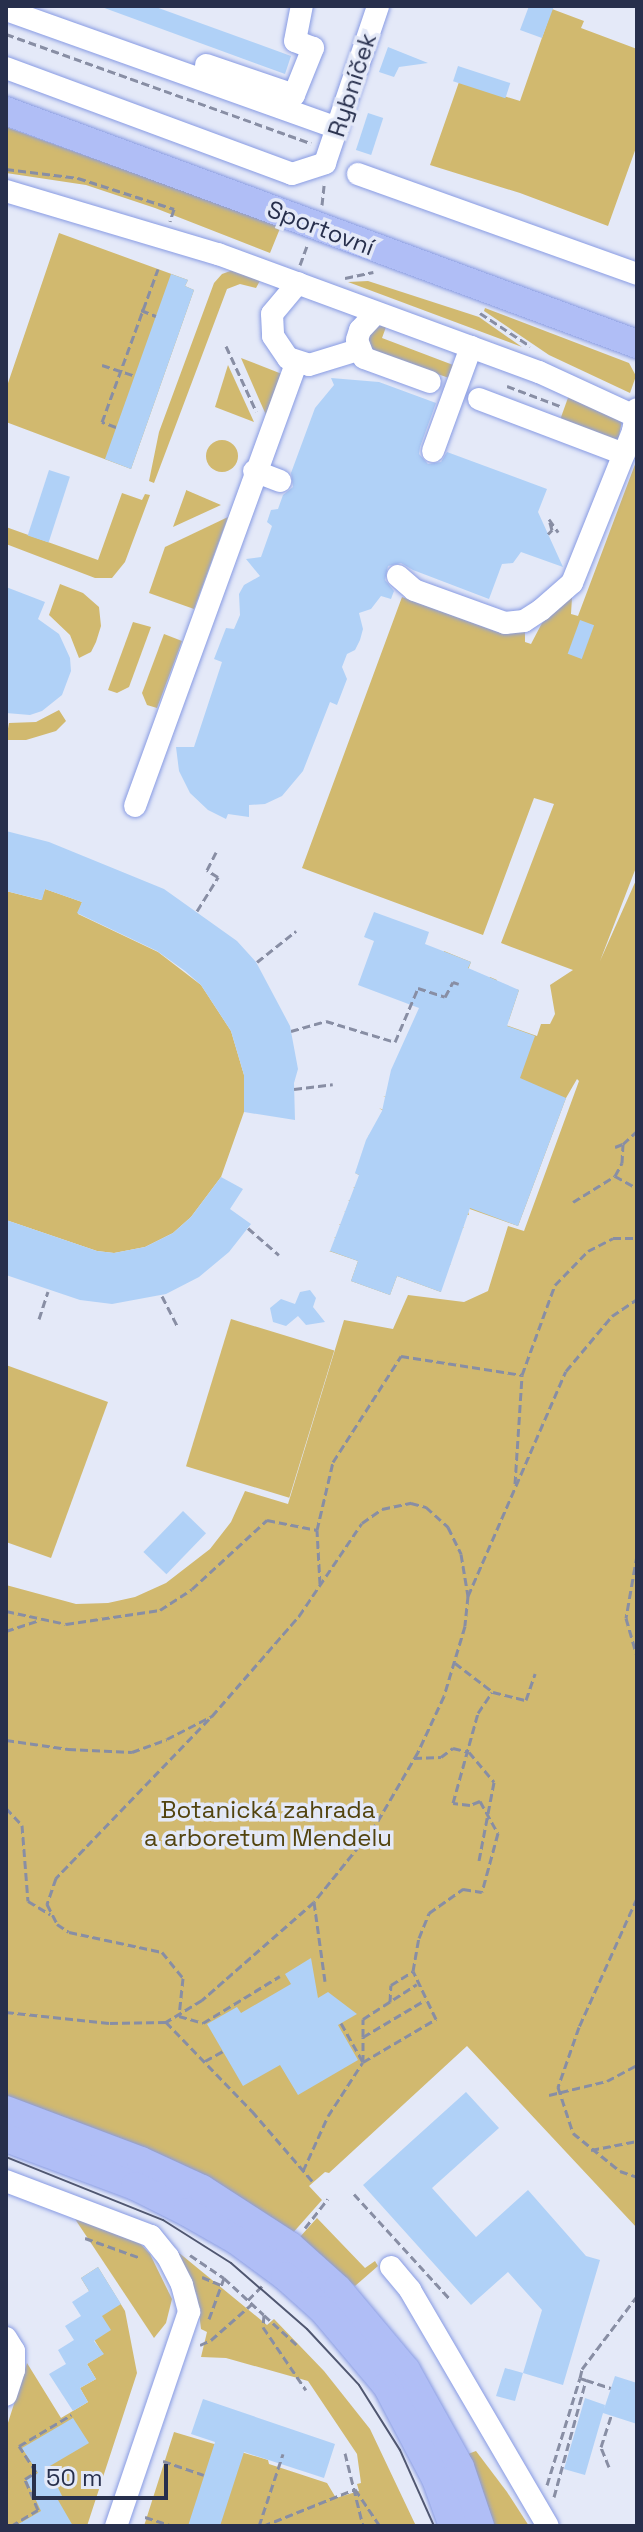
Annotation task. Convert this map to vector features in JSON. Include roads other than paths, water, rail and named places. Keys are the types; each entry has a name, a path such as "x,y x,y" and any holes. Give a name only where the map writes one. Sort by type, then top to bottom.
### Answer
{"main road":[{"name":"Sportovní","path":"6,111 637,344"},
{"path":"6,2110 86,2139 202,2189 290,2246 338,2289 406,2370 460,2467 480,2526"},
{"path":"6,2138 135,2186 236,2240 285,2276 323,2310 387,2386 436,2479 453,2526"}],"street":[{"path":"193,61 294,95 313,48 295,41 302,6"},
{"name":"Rybníček","path":"328,156 378,6"},
{"path":"6,10 338,128"},
{"name":"Sportovní","path":"6,68 292,174 328,156"},
{"path":"358,174 637,274"},
{"path":"6,191 218,254 471,347 563,407 624,454"},
{"path":"292,281 272,314 271,325 277,346 296,363 320,364 358,350"},
{"path":"358,350 360,330 376,313"},
{"path":"433,451 471,347"},
{"path":"358,350 372,362 430,382"},
{"path":"135,806 239,525 254,471 296,363"},
{"path":"398,576 414,590 505,623 524,621 572,583 624,454 636,414 479,399"},
{"path":"254,471 280,481"},
{"path":"6,2181 151,2236 176,2257 189,2312 190,2342 116,2526"},
{"path":"391,2267 410,2290 547,2525"},
{"path":"6,2338 14,2351 14,2370 6,2395"}],"tram line":[{"path":"6,2157 163,2220 231,2263 260,2288 307,2329 359,2385 400,2450 434,2526"}],"park label":[{"name":"Botanická zahrada a arboretum Mendelu","path":"268,1824"}]}
